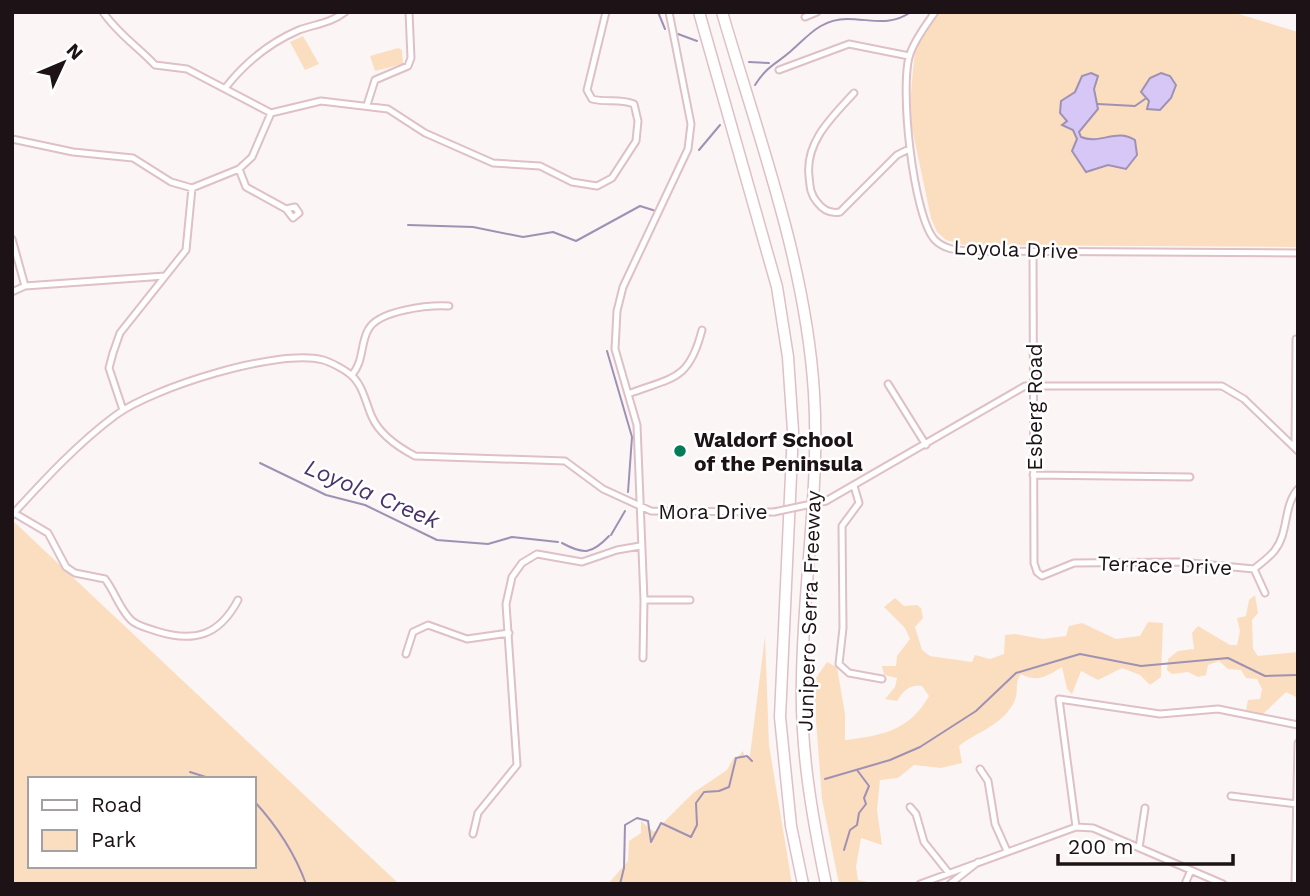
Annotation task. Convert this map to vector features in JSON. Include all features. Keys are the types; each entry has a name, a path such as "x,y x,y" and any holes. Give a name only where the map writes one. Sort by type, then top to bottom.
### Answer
{"highway":[{"name":"Junipero Serra Freeway","path":"699,12 777,287 788,357 792,469 780,717 786,788 803,884"},
{"name":"Junipero Serra Freeway","path":"722,12 793,258 811,356 815,431 802,716 808,785 827,884"}],"street":[{"path":"103,12 112,26 137,45 155,65 187,69 226,87 271,113 321,101 388,109 425,133 494,163 540,166 572,182 597,187 612,178 625,160 636,141 638,121 634,104 619,99 603,102 592,99 587,90 606,12"},
{"path":"226,87 239,71 278,40 302,29 335,21 345,12"},
{"path":"367,105 375,80 408,66 411,58 409,12"},
{"path":"643,658 644,600 637,425 615,349 617,311 623,287 683,163 691,124 669,12"},
{"path":"805,17 817,12"},
{"path":"779,70 849,44 909,56 935,12"},
{"name":"Loyola Drive","path":"909,56 906,107 909,149 929,230 938,243 958,250 1298,253"},
{"path":"854,93 818,136 808,156 811,192 818,204 830,212 840,212 897,155 909,149"},
{"path":"12,139 73,152 133,159 171,183 192,187 239,169 252,157 271,113"},
{"path":"239,169 246,187 286,209"},
{"path":"123,410 110,376 113,353 120,333 186,250 192,187"},
{"path":"12,239 25,286"},
{"name":"Esberg Road","path":"1033,252 1034,563"},
{"path":"12,292 25,286 166,276"},
{"path":"238,600 223,623 195,638 180,637 134,623 120,607 105,579 75,573 66,567 48,533 13,514 58,468 123,410 203,376 254,363 323,360 352,375 360,366 367,331 374,322 396,312 434,305 449,306"},
{"path":"628,394 677,375 694,359 702,330"},
{"path":"1296,339 1296,450"},
{"name":"Mora Drive","path":"352,375 361,389 373,420 396,446 415,456 565,461 603,489 651,511 774,512 826,501 1025,386 1222,386 1244,399 1296,450"},
{"path":"888,384 926,445"},
{"path":"1033,475 1190,477"},
{"path":"854,486 859,502 842,526 843,628 839,664 849,673 882,678"},
{"name":"Terrace Drive","path":"1034,563 1035,570 1042,576 1074,563 1180,562 1254,569 1276,549 1286,523 1290,501 1298,489"},
{"path":"473,834 478,813 517,765 506,604 509,582 530,556 545,554 569,562 582,562 617,550 640,547"},
{"path":"1254,569 1265,593"},
{"path":"644,600 690,600"},
{"path":"406,654 413,632 428,625 467,639 509,634"},
{"path":"1076,827 1059,699 1160,714 1218,709 1298,725"},
{"path":"1295,884 1298,743"},
{"path":"980,769 991,788 995,824 1007,851"},
{"path":"1231,796 1297,804"},
{"path":"910,807 916,814 925,842 948,873"},
{"path":"1139,848 1145,808"},
{"path":"909,884 921,883 1076,827 1093,828 1223,884"},
{"path":"950,884 978,862"},
{"path":"1185,884 1191,870"}],"green space":[{"path":"940,12 1232,12 1298,32 1298,247 964,245 946,240 937,232 931,218 909,114 915,49"},
{"path":"303,36 319,64 305,70 290,42"},
{"path":"398,48 402,50 403,64 375,71 370,56"},
{"path":"12,520 399,884 12,884"},
{"path":"1255,595 1258,613 1252,620 1253,649 1258,656 1298,652 1298,698 1286,692 1263,714 1246,710 1248,700 1260,699 1262,689 1257,679 1246,678 1241,670 1228,669 1219,661 1208,665 1206,675 1198,677 1188,672 1172,674 1167,670 1168,659 1178,651 1194,649 1192,633 1198,626 1230,645 1237,645 1240,631 1237,618 1246,616 1249,600"},
{"path":"895,598 904,606 917,605 921,608 923,618 915,627 922,650 930,656 972,662 975,655 990,659 1004,654 1005,635 1043,639 1066,636 1069,626 1082,623 1116,639 1140,636 1148,622 1163,623 1161,677 1150,685 1140,675 1122,668 1098,680 1081,671 1072,694 1067,689 1062,667 1047,676 1037,678 1021,674 1015,700 1004,716 959,746 962,763 941,768 914,765 898,778 880,780 877,810 882,845 861,838 856,867 858,880 878,884 839,884 822,799 814,681 827,662 837,667 845,714 845,740 883,733 913,717 929,696 922,686 907,689 897,701 885,699 895,687 897,678 884,675 882,666 896,666 897,656 910,639 905,628 884,607"},
{"path":"765,636 769,745 792,884 608,884 628,861 629,841 641,833 641,821 654,832 693,793 727,770 734,757 738,757 743,751 745,758 750,755"}],"shaded area":[{"path":"1091,73 1098,76 1094,89 1098,109 1079,132 1081,137 1088,139 1121,136 1135,140 1137,155 1126,169 1108,165 1086,172 1072,151 1077,139 1073,130 1062,125 1067,121 1060,113 1061,101 1075,92 1082,76"},
{"path":"1161,73 1170,76 1176,85 1171,98 1160,110 1147,109 1149,101 1141,92 1150,78"}],"waterway":[{"path":"658,12 665,29"},
{"name":"Loyola Creek","path":"755,85 768,69 822,25 847,19 887,21 911,12"},
{"path":"678,34 697,41"},
{"path":"749,62 769,63"},
{"path":"1098,104 1135,106 1145,99"},
{"name":"Loyola Creek","path":"699,150 720,125"},
{"path":"408,225 473,227 523,237 553,232 576,241 640,206 656,211"},
{"name":"Loyola Creek","path":"607,351 632,437 628,492"},
{"name":"Loyola Creek","path":"260,463 326,495 365,505 437,540 488,544 512,537 558,542"},
{"name":"Loyola Creek","path":"611,535 625,511"},
{"name":"Loyola Creek","path":"562,543 587,551 609,536"},
{"path":"825,779 890,760 920,747 976,711 1016,673 1080,654 1141,666 1228,658 1265,676 1298,675"},
{"path":"620,884 624,868 625,825 637,818 648,821 651,842 661,823 691,837 697,825 696,803 704,792 729,787 736,758 747,756 752,761"},
{"path":"844,850 850,830 857,825 859,813 866,804 864,798 869,786 857,770"},
{"path":"190,772 206,777"},
{"path":"256,803 284,840 306,884"}],"place":[{"name":"Waldorf School of the Peninsula","path":"680,451"}]}
